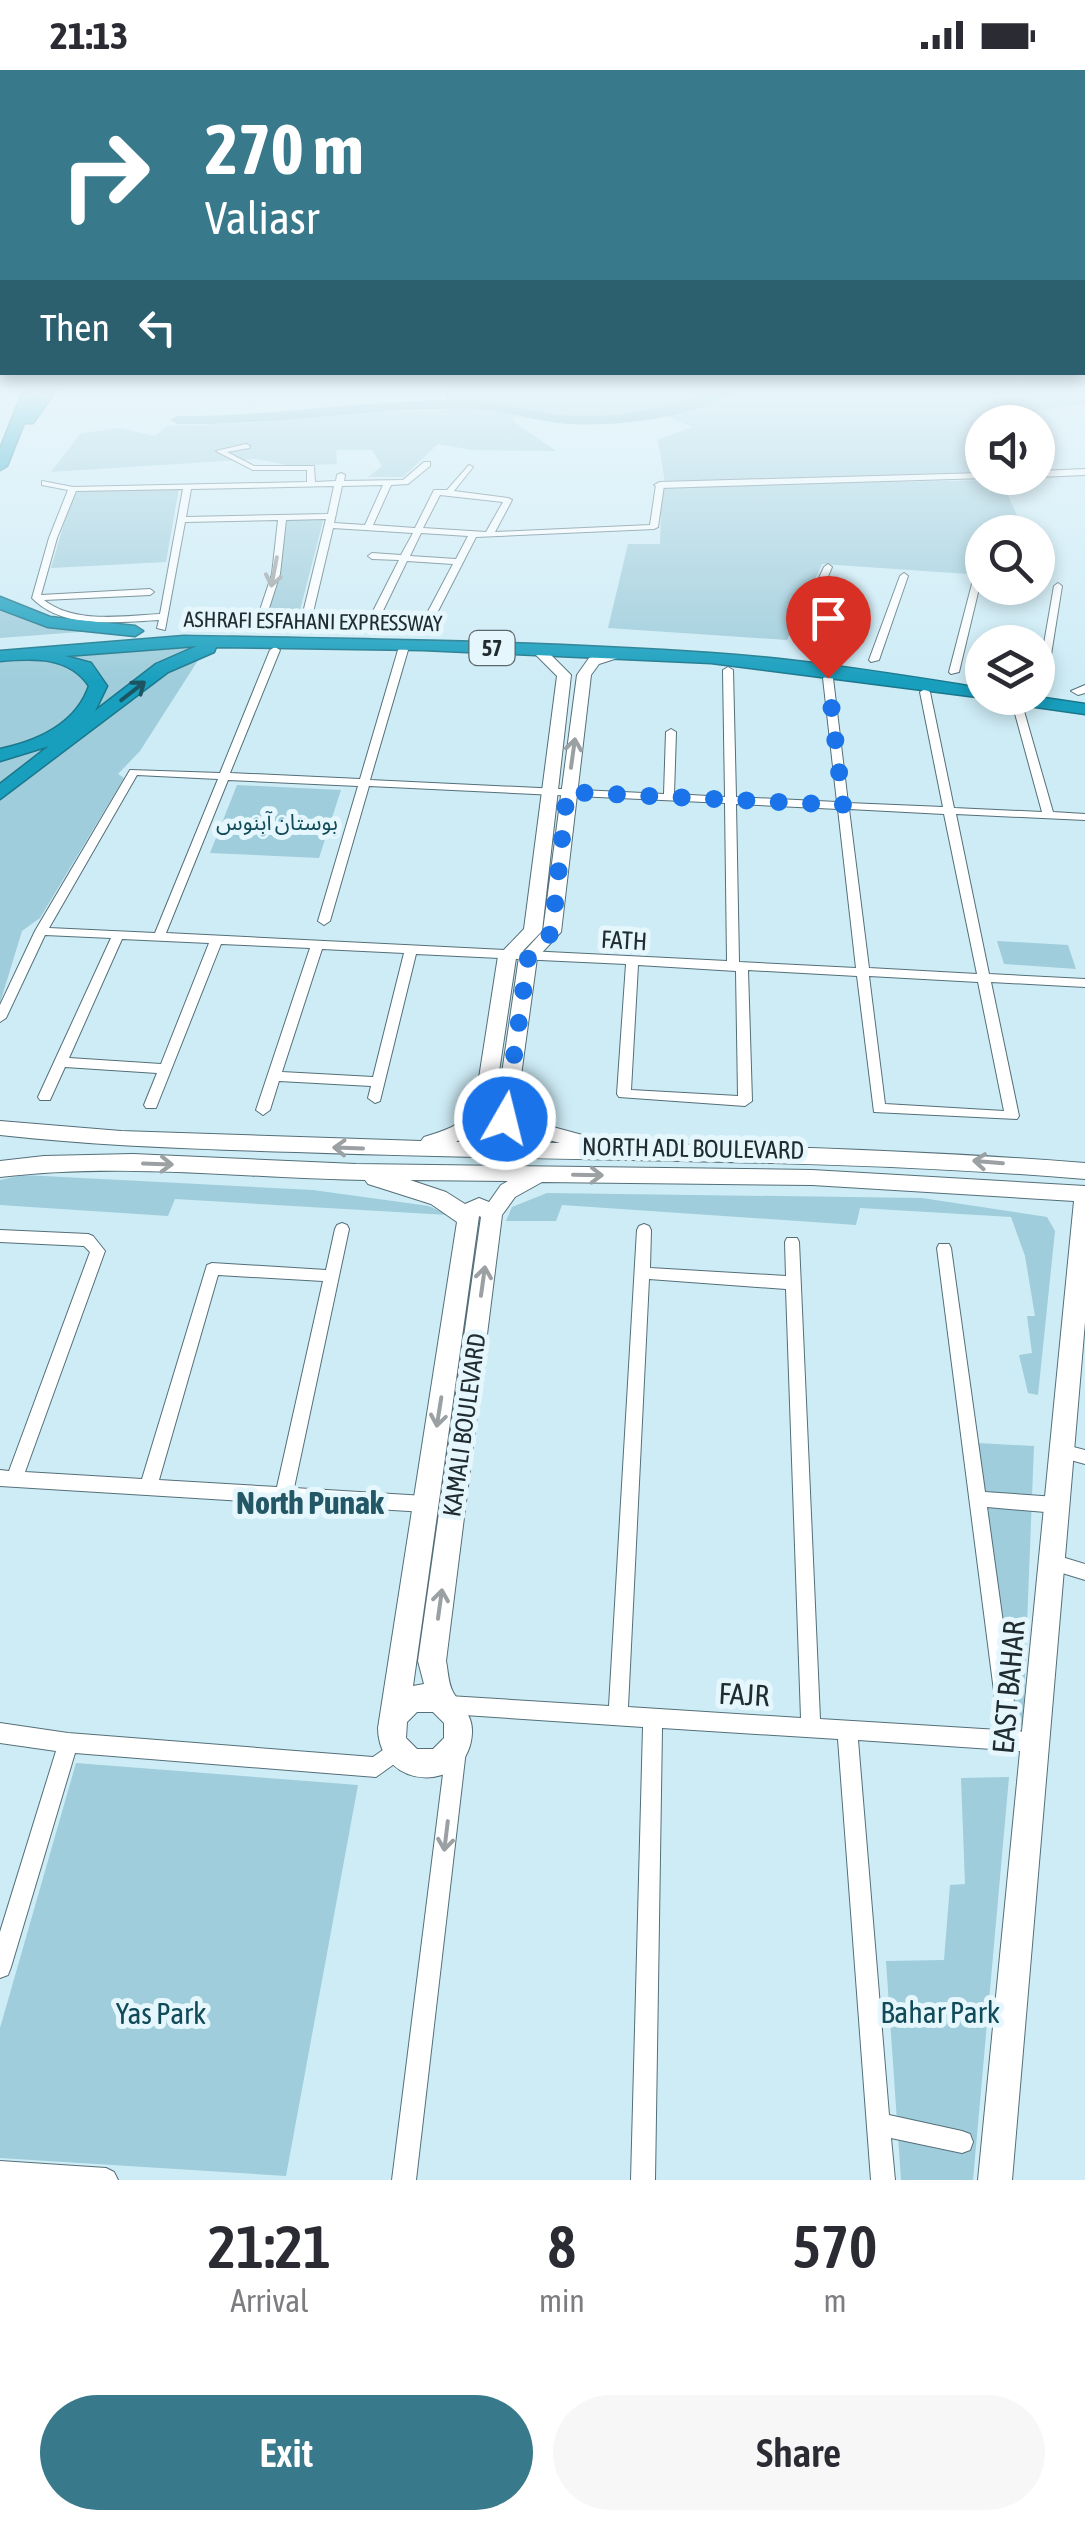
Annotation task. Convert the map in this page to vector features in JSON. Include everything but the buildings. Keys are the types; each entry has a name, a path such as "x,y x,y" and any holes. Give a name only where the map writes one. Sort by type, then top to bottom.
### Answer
{"highway":[{"path":"0,602 60,624 135,631"},
{"name":"ASHRAFI ESFAHANI EXPRESSWAY","path":"0,642 135,631 162,623 266,638 304,625 720,642 965,674"},
{"name":"ASHRAFI ESFAHANI EXPRESSWAY","path":"0,657 143,643 266,638 622,652 792,665 965,690"},
{"path":"0,793 172,662 211,647 266,638"},
{"path":"0,657 65,659 89,670 98,686 88,708 63,730 30,747 0,754"},
{"path":"1055,689 1083,695"},
{"path":"1055,698 1083,695"}],"street":[{"path":"48,484 73,488 235,484"},
{"path":"304,625 339,484"},
{"path":"368,527 387,484"},
{"path":"449,493 456,484"},
{"path":"180,520 282,517 473,535 654,527 660,485 678,484"},
{"path":"36,598 44,607 63,614 162,623 188,486"},
{"path":"36,598 52,538 73,488"},
{"path":"373,620 437,492 508,500 490,535"},
{"path":"159,938 225,776 266,638 282,517"},
{"path":"430,619 473,535"},
{"path":"372,556 459,562"},
{"path":"812,652 815,642 802,626 828,568"},
{"path":"874,660 904,576"},
{"path":"1051,625 1058,586"},
{"path":"36,598 150,592"},
{"path":"954,672 971,605"},
{"path":"483,1113 490,1123 506,1113 528,958 552,932 564,675 540,652 522,649"},
{"path":"324,921 403,650"},
{"path":"559,667 574,660 587,666 622,652"},
{"path":"406,1149 462,1132 483,1113 507,956 532,931 587,666"},
{"path":"632,963 624,1094 744,1101 728,670"},
{"path":"828,678 879,1109 1012,1116 925,692"},
{"path":"1020,715 1048,815"},
{"path":"669,797 672,732"},
{"path":"0,1018 41,931 134,772 1085,816"},
{"name":"FATH","path":"41,931 1085,983"},
{"path":"45,1097 118,935"},
{"path":"150,1104 216,940"},
{"path":"263,1110 317,946"},
{"path":"375,1098 410,952"},
{"path":"61,1062 164,1069"},
{"path":"273,1076 378,1082"},
{"path":"506,1113 524,1126 616,1150"},
{"name":"NORTH ADL BOULEVARD","path":"0,1130 406,1149 892,1155 1085,1171"},
{"path":"0,1160 60,1161"},
{"name":"NORTH ADL BOULEVARD","path":"0,1169 60,1161 354,1172 897,1178 1085,1197"},
{"path":"354,1172 435,1197 476,1215 540,1174"},
{"name":"EAST BAHAR","path":"995,2180 1023,1741 1052,1562 1057,1505 1073,1454 1085,1197"},
{"name":"KAMALI BOULEVARD","path":"395,1718 425,1504 476,1215"},
{"name":"KAMALI BOULEVARD","path":"445,1702 432,1662 476,1215"},
{"path":"284,1495 342,1229"},
{"path":"618,1716 644,1230"},
{"path":"0,1236 88,1240 98,1251 7,1479 425,1504"},
{"path":"792,1242 812,1728"},
{"path":"944,1248 978,1498 1023,1741"},
{"path":"148,1487 212,1269 332,1276"},
{"path":"642,1273 794,1283"},
{"path":"978,1498 1057,1505"},
{"path":"1052,1562 1085,1572"},
{"path":"404,2180 457,1740 458,1721 445,1702 420,1698 410,1702 395,1718 392,1729 397,1750 413,1763 435,1763 452,1750 457,1740"},
{"name":"FAJR","path":"445,1702 1023,1741"},
{"path":"643,2180 653,1718"},
{"path":"846,1730 884,2180"},
{"path":"0,1733 68,1743 376,1767 397,1750"},
{"path":"0,1967 68,1743"},
{"path":"880,2124 962,2142"},
{"path":"0,2173 106,2180"}],"green space":[{"path":"754,484 965,484 965,495 1008,495 1017,515 965,515 965,574 822,564 787,640 608,628 628,544 660,544 662,489"},
{"path":"179,488 166,562 51,568 73,492"},
{"path":"324,517 297,622 265,621 279,580 287,519"},
{"path":"0,606 106,630 0,638"},
{"path":"235,642 200,648 0,789 0,757 40,745 101,692 60,656"},
{"path":"204,651 140,751 118,774 124,778 40,918 22,931 0,1003 0,796 168,666"},
{"path":"38,658 68,662 92,679 90,701 51,734 0,752 0,662"},
{"name":"بوستان آبنوس","path":"237,785 341,790 319,858 210,853"},
{"path":"997,941 1068,945 1076,969 1004,964"},
{"path":"24,1175 313,1190 429,1206 448,1215 175,1199 168,1216 0,1205 0,1180"},
{"path":"547,1193 922,1198 1047,1217 1055,1231 1038,1395 1028,1393 1019,1355 1032,1353 1027,1316 1035,1316 1025,1256 1011,1217 860,1208 856,1225 562,1205 556,1221 506,1221 512,1207"},
{"path":"978,1443 1034,1446 1023,1726 1014,1722"},
{"name":"Yas Park","path":"76,1763 358,1785 286,2176 0,2158 0,2028"},
{"name":"Bahar Park","path":"1009,1777 973,2180 901,2180 886,1961 944,1960 950,1885 965,1884 961,1778"}],"district":[{"name":"North Punak","path":"310,1502"}],"route":[{"path":"505,1119 528,958 552,932 567,792 843,805 828,678"}]}
